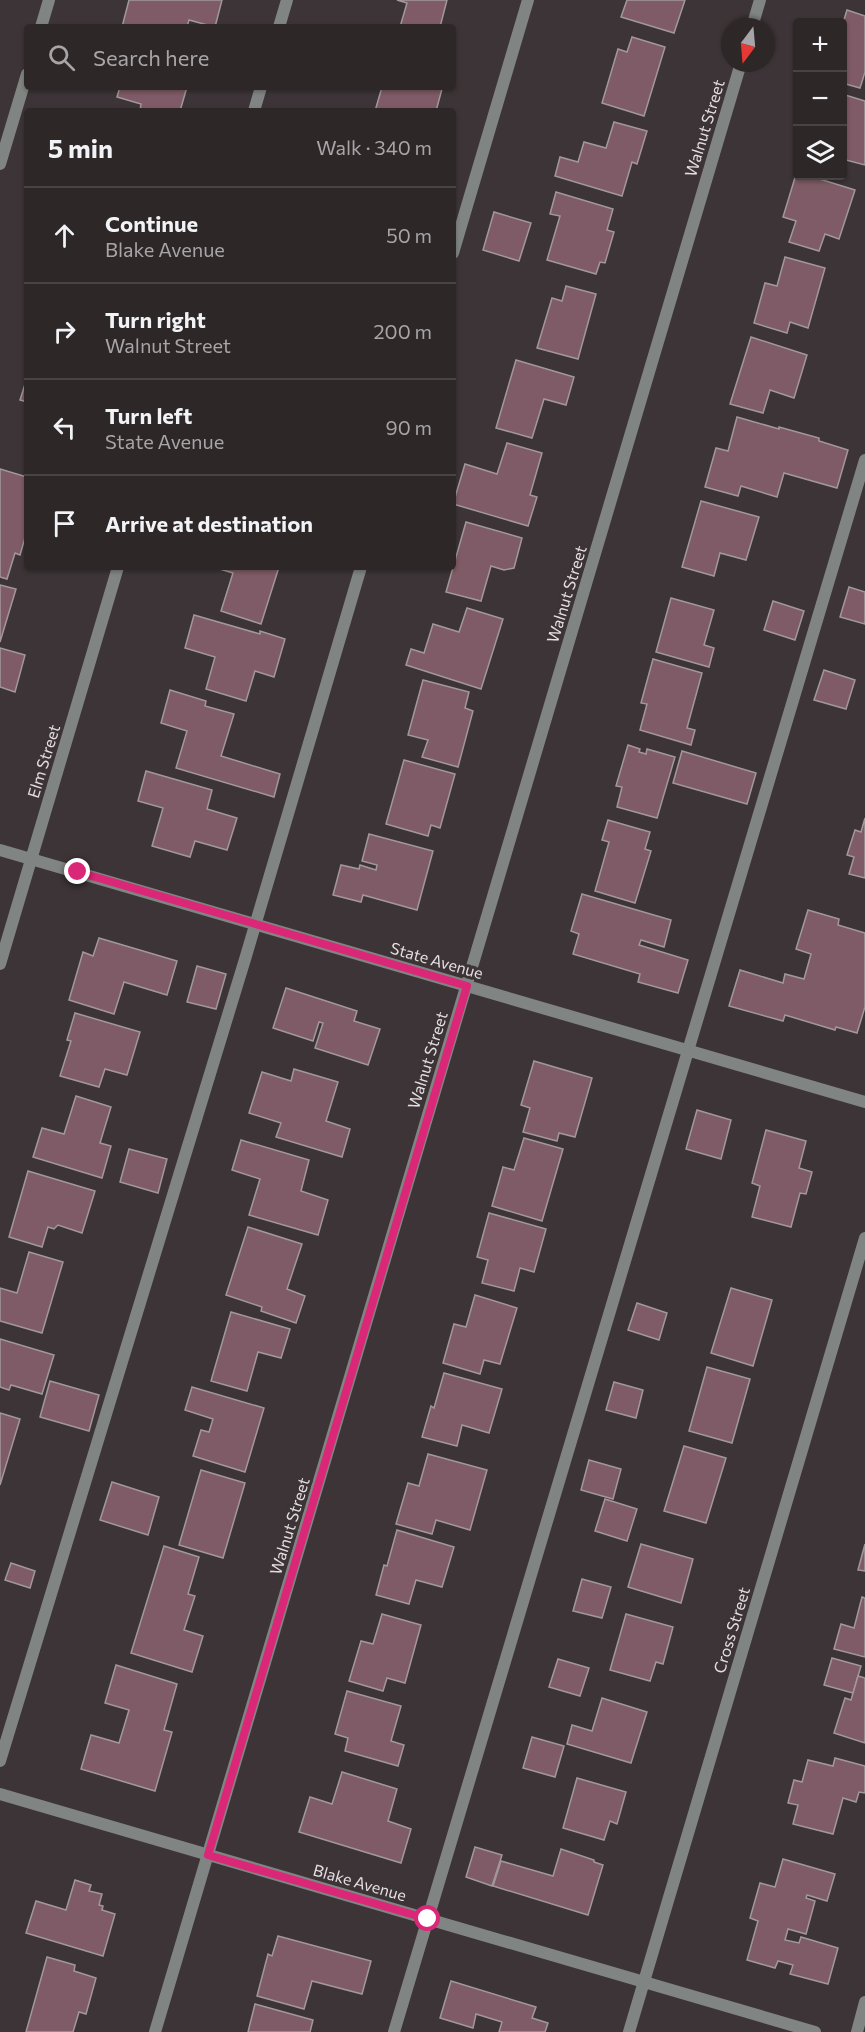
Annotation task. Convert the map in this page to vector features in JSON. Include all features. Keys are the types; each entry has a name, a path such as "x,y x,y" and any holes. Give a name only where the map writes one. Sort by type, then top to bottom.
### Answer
{"street":[{"path":"42,24 49,0"},
{"path":"280,24 287,0"},
{"path":"456,243 528,0"},
{"path":"755,18 760,0"},
{"name":"Walnut Street","path":"156,2032 738,72"},
{"path":"0,164 24,84"},
{"path":"255,108 260,90"},
{"path":"394,2032 865,460"},
{"name":"Elm Street","path":"0,964 117,570"},
{"path":"0,1761 255,924 360,570"},
{"name":"State Avenue","path":"0,850 865,1102"},
{"name":"Cross Street","path":"629,2032 865,1238"},
{"name":"Blake Avenue","path":"0,1794 815,2032"},
{"path":"856,2032 865,2002"}],"building":[{"path":"129,0 222,0 216,24 189,20 188,24 123,24"},
{"path":"397,0 447,0 441,24 401,24 407,3"},
{"path":"627,0 685,0 674,33 621,17"},
{"path":"847,10 865,16 865,72 860,88 847,84 847,18 844,18"},
{"path":"632,37 665,47 644,116 602,103 618,49 627,52"},
{"path":"119,90 186,90 181,108 140,108 141,104 117,97"},
{"path":"381,90 442,90 437,108 376,108"},
{"path":"847,96 865,101 865,165 847,160"},
{"path":"614,122 647,131 637,164 632,162 622,196 555,176 560,157 578,162 584,142 606,148"},
{"path":"794,180 823,180 855,190 839,239 825,234 819,251 789,242 796,221 783,217"},
{"path":"556,192 613,209 607,230 614,232 605,263 600,262 596,274 547,260 560,216 550,214"},
{"path":"494,212 531,223 519,261 483,250"},
{"path":"785,257 825,268 808,328 790,322 787,333 754,323 765,283 777,286"},
{"path":"566,286 596,294 578,359 537,348 552,298 562,301"},
{"path":"751,337 807,355 794,398 770,390 763,413 730,404"},
{"path":"516,360 574,377 566,405 544,399 532,438 496,428"},
{"path":"24,387 24,401 20,400"},
{"path":"737,417 819,438 819,441 848,450 837,488 784,473 777,497 741,486 738,496 705,487 716,448 728,451"},
{"path":"507,443 542,453 530,495 537,497 528,526 456,505 456,494 465,464 497,474"},
{"path":"0,469 24,476 24,541 20,555 15,553 7,579 0,577"},
{"path":"701,501 759,517 746,560 720,553 714,576 682,567"},
{"path":"466,522 522,538 514,568 504,570 491,566 481,601 446,592 452,570 456,570 456,557"},
{"path":"223,570 278,570 261,624 221,611 233,573"},
{"path":"0,585 16,589 0,642"},
{"path":"849,587 865,592 865,624 840,617"},
{"path":"671,598 714,610 704,645 714,648 709,667 656,652"},
{"path":"773,601 804,611 795,640 764,630"},
{"path":"467,608 503,619 481,689 406,665 411,649 424,653 433,624 459,632"},
{"path":"194,615 285,639 274,677 255,671 246,701 206,689 215,657 185,648"},
{"path":"0,648 25,655 15,692 0,687"},
{"path":"653,659 702,673 687,728 695,730 691,745 640,730 647,704 641,703"},
{"path":"824,670 855,680 846,709 814,700"},
{"path":"423,680 469,692 465,708 473,711 458,767 422,757 428,740 408,735"},
{"path":"170,690 206,701 205,706 234,714 221,756 280,774 274,797 176,768 187,731 161,723"},
{"path":"628,745 646,754 647,749 675,757 657,818 617,807 622,787 616,786"},
{"path":"682,751 756,773 747,804 673,783"},
{"path":"404,760 455,774 440,828 431,825 428,836 386,824"},
{"path":"146,771 212,790 207,809 237,818 227,850 195,841 190,857 152,846 163,808 138,801"},
{"path":"865,818 865,878 849,874 854,857 847,855 855,830 861,832"},
{"path":"608,820 650,832 645,849 651,851 635,903 595,891 609,842 602,840"},
{"path":"369,834 433,851 417,910 363,895 361,902 333,895 341,865 359,869 360,865 376,870 377,865 362,861"},
{"path":"582,894 671,920 664,947 641,940 639,945 688,960 678,993 638,982 640,974 573,954 579,934 571,931"},
{"path":"808,910 839,919 838,925 865,933 865,1007 857,1033 836,1027 835,1030 785,1015 783,1021 729,1006 740,970 783,983 785,974 804,979 811,954 796,949"},
{"path":"99,938 177,961 167,995 124,982 114,1014 69,1000 83,952 93,956"},
{"path":"197,966 226,974 216,1009 187,1002"},
{"path":"286,988 357,1011 354,1021 380,1029 368,1065 315,1048 323,1023 319,1022 313,1041 273,1028"},
{"path":"75,1013 140,1032 127,1075 105,1069 99,1087 60,1076 71,1041 67,1040"},
{"path":"534,1061 592,1078 575,1137 559,1133 557,1141 523,1132 530,1108 521,1105"},
{"path":"294,1069 338,1082 326,1121 350,1129 342,1157 276,1137 281,1123 249,1113 262,1072 291,1081"},
{"path":"76,1096 111,1107 100,1143 111,1146 102,1178 33,1157 42,1128 64,1134"},
{"path":"697,1110 731,1120 721,1159 686,1149"},
{"path":"766,1130 806,1141 799,1168 812,1172 806,1194 800,1193 791,1227 752,1217 760,1186 752,1183"},
{"path":"524,1138 563,1149 542,1221 492,1206 503,1167 514,1170"},
{"path":"241,1140 309,1160 301,1191 328,1200 318,1235 249,1215 260,1179 232,1170"},
{"path":"129,1149 167,1159 158,1193 120,1182"},
{"path":"28,1171 95,1191 82,1233 58,1225 54,1229 48,1227 42,1247 9,1237"},
{"path":"489,1213 546,1229 534,1272 520,1268 514,1291 482,1283 488,1260 477,1257"},
{"path":"248,1227 302,1244 287,1289 305,1296 296,1323 261,1311 262,1307 226,1295"},
{"path":"29,1252 63,1262 42,1333 0,1321 0,1288 17,1293"},
{"path":"731,1288 772,1300 753,1366 711,1353"},
{"path":"475,1295 517,1308 500,1364 484,1360 480,1374 443,1363 454,1324 466,1327"},
{"path":"637,1303 667,1313 659,1340 628,1330"},
{"path":"231,1312 290,1329 281,1358 258,1352 247,1391 211,1381"},
{"path":"0,1339 54,1355 42,1394 11,1385 9,1390 0,1387"},
{"path":"707,1367 750,1379 732,1443 689,1431"},
{"path":"444,1373 502,1389 489,1433 462,1425 457,1446 422,1437 431,1406 434,1408"},
{"path":"50,1381 99,1395 89,1431 40,1417"},
{"path":"614,1382 643,1390 636,1418 606,1410"},
{"path":"192,1387 264,1408 245,1472 193,1456 201,1430 209,1432 213,1419 185,1410"},
{"path":"0,1413 20,1419 0,1485"},
{"path":"684,1446 726,1458 706,1523 664,1511"},
{"path":"428,1454 487,1470 470,1530 436,1520 432,1534 396,1524 408,1483 419,1486"},
{"path":"589,1460 621,1469 613,1499 581,1490"},
{"path":"201,1470 245,1483 223,1558 179,1545"},
{"path":"112,1482 159,1497 148,1535 100,1520"},
{"path":"605,1499 637,1509 627,1541 595,1531"},
{"path":"397,1530 454,1547 442,1587 416,1580 409,1604 376,1595"},
{"path":"641,1544 693,1559 681,1603 628,1587"},
{"path":"865,1544 865,1571 858,1570"},
{"path":"164,1546 199,1557 188,1594 195,1596 184,1630 203,1636 192,1672 131,1653"},
{"path":"11,1563 35,1571 30,1588 5,1580"},
{"path":"582,1579 611,1587 602,1618 573,1611"},
{"path":"862,1597 865,1598 865,1657 834,1649 841,1624 854,1628"},
{"path":"382,1614 421,1625 405,1683 387,1678 383,1691 349,1681 361,1641 373,1644"},
{"path":"626,1614 673,1627 663,1664 656,1662 650,1681 610,1670"},
{"path":"832,1658 861,1666 853,1693 824,1685"},
{"path":"558,1659 589,1668 580,1696 549,1687"},
{"path":"116,1665 177,1684 164,1730 172,1732 155,1791 81,1769 91,1735 119,1743 129,1710 105,1703"},
{"path":"858,1676 865,1678 865,1743 834,1733 845,1698 851,1700"},
{"path":"347,1691 401,1706 391,1741 404,1745 398,1766 345,1751 348,1738 335,1734"},
{"path":"602,1698 647,1712 631,1763 567,1744 572,1725 592,1731"},
{"path":"532,1737 564,1746 555,1777 523,1768"},
{"path":"835,1758 865,1766 865,1793 859,1792 856,1802 843,1798 833,1834 793,1824 798,1805 788,1803 794,1780 802,1782 808,1760 833,1766"},
{"path":"342,1772 397,1789 388,1821 411,1829 401,1863 299,1832 310,1797 332,1804"},
{"path":"577,1778 626,1792 617,1824 610,1821 604,1840 563,1828"},
{"path":"475,1847 502,1855 492,1886 466,1877"},
{"path":"561,1849 603,1865 588,1915 493,1886 501,1861 553,1876"},
{"path":"783,1859 835,1874 827,1901 807,1895 806,1898 815,1901 806,1934 788,1929 785,1940 799,1943 801,1937 838,1948 828,1984 790,1974 793,1965 778,1961 775,1968 747,1960 758,1921 750,1918 760,1883 775,1887"},
{"path":"75,1880 91,1885 89,1891 102,1894 99,1905 103,1906 102,1910 115,1914 103,1956 26,1933 36,1901 66,1910"},
{"path":"278,1936 371,1961 362,1994 312,1981 304,2009 257,1996 268,1954 272,1956"},
{"path":"47,1957 75,1965 74,1971 96,1978 86,2014 79,2012 73,2032 26,2032"},
{"path":"451,1981 536,2007 532,2018 548,2023 545,2032 499,2032 502,2022 476,2014 473,2028 440,2018"},
{"path":"255,2004 313,2020 310,2032 248,2032"}],"route":[{"path":"78,872 467,986 208,1855 428,1919"}]}
